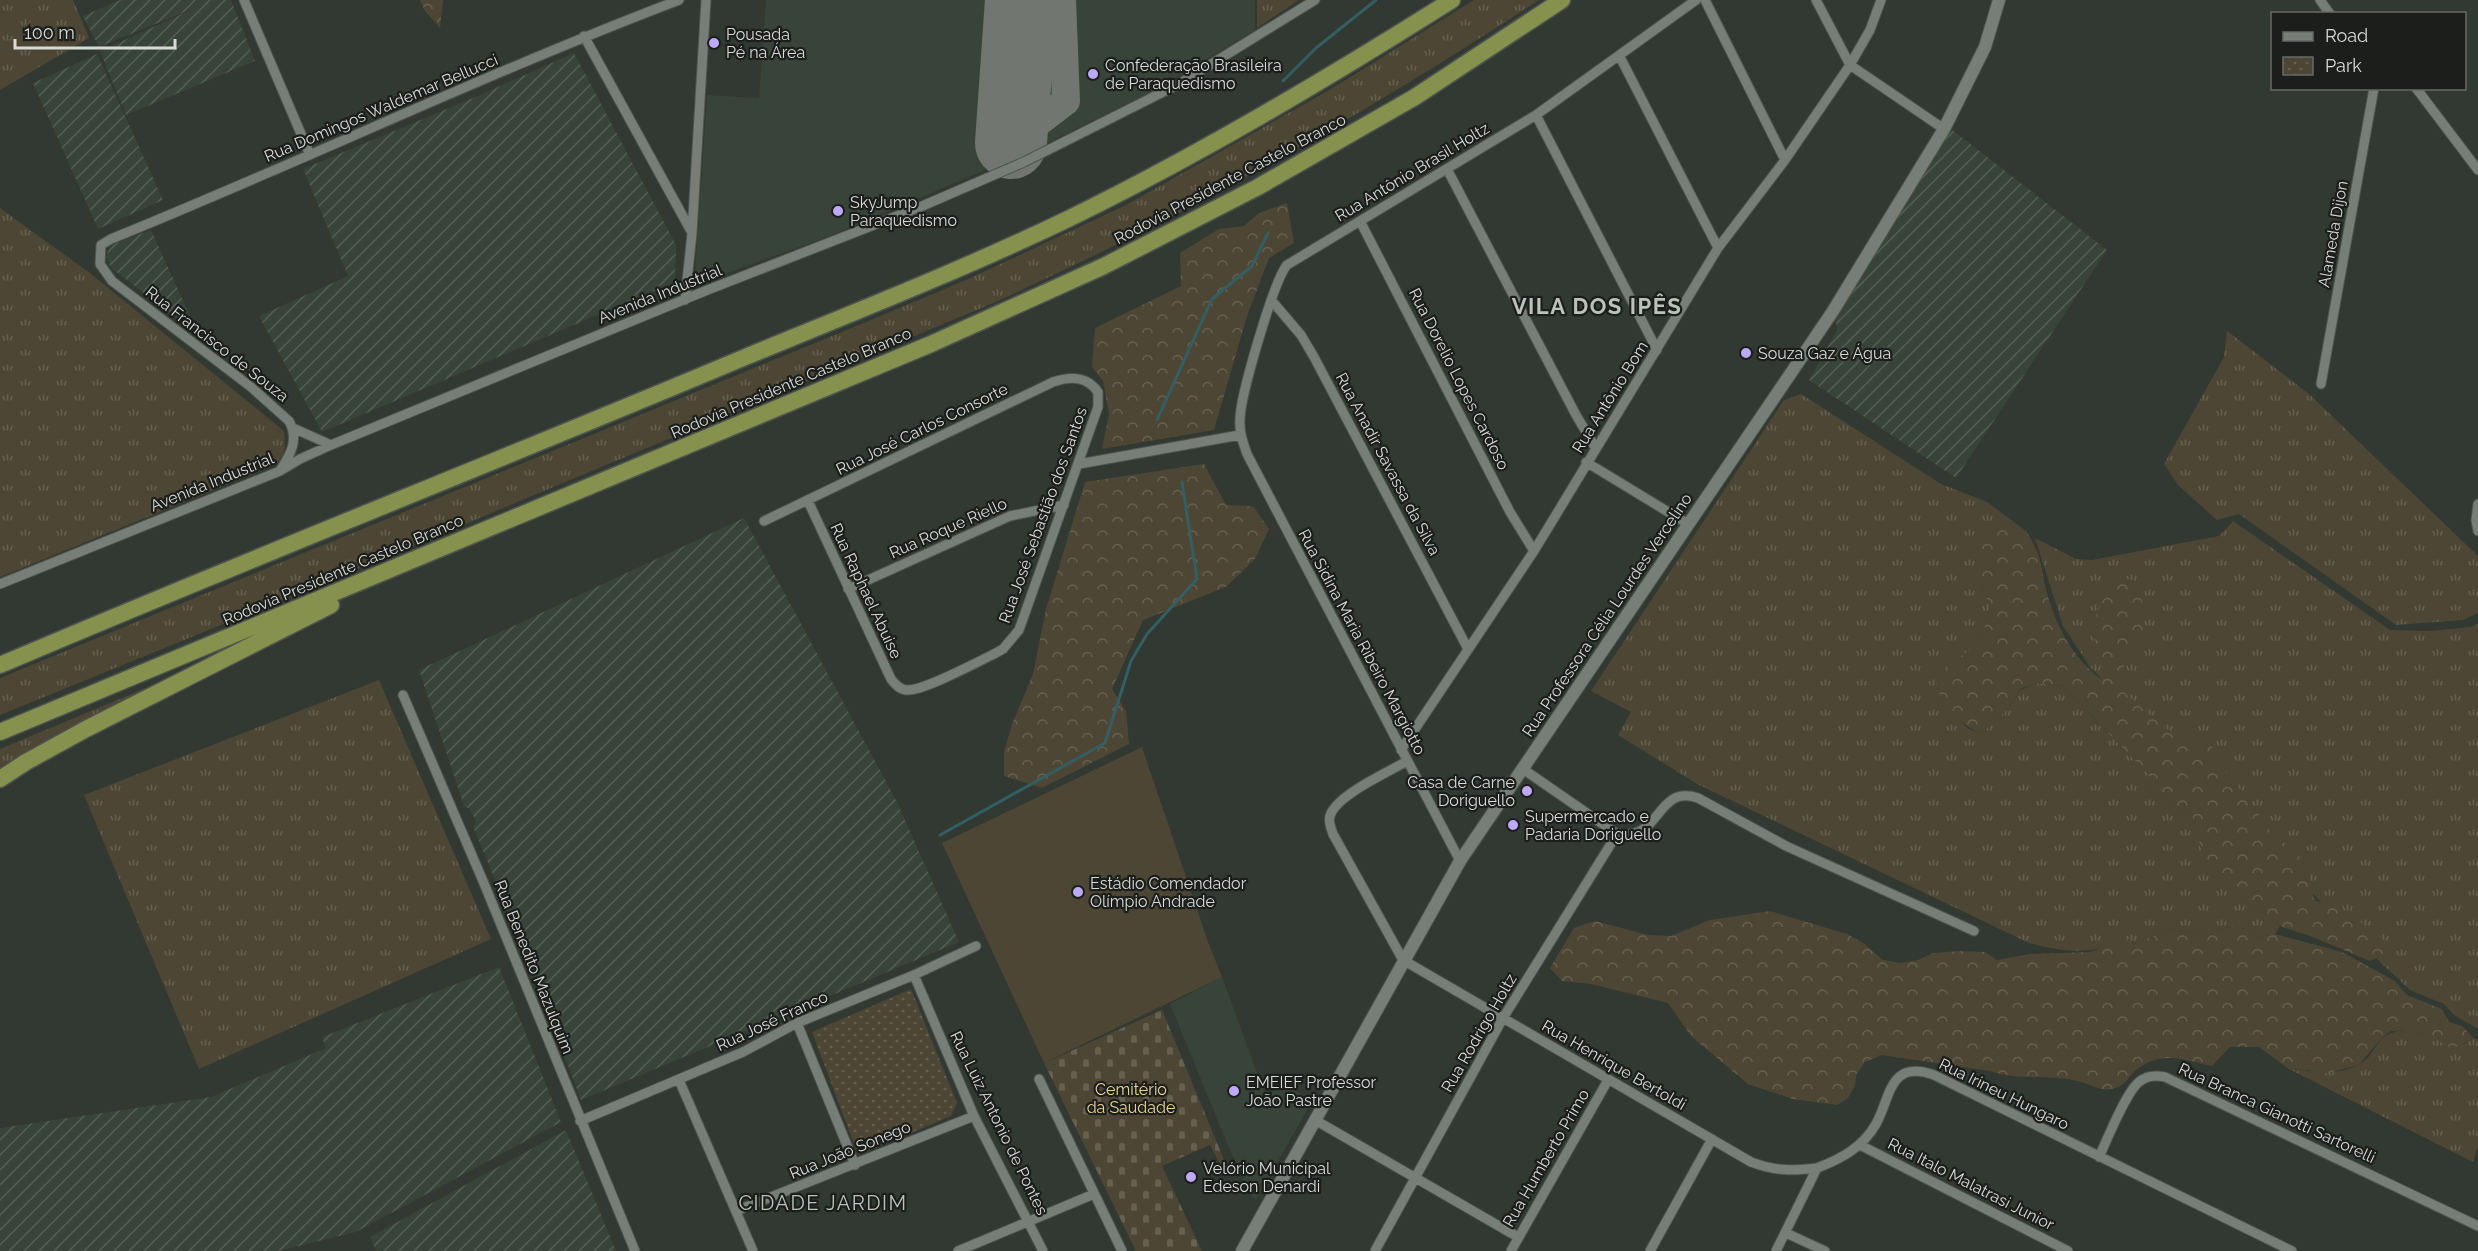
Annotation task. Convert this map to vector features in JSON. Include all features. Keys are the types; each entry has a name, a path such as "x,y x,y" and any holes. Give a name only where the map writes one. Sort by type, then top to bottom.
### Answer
{"highway":[{"path":"0,665 99,622 552,438 924,282 1065,220 1189,157 1274,109 1452,0"},
{"name":"Rodovia Presidente Castelo Branco","path":"0,732 921,348 1104,266 1258,187 1405,103 1483,54 1562,0"},
{"path":"0,779 86,729 421,557"},
{"path":"0,655 99,622"}],"main road":[{"name":"Rua Professora Célia Lourdes Vercelino","path":"1242,1251 1460,861 1838,304 1944,129 1985,46 2000,0"}],"street":[{"path":"244,0 310,155"},
{"name":"Rua Domingos Waldemar Bellucci","path":"99,248 111,238 310,155 584,36 678,0"},
{"path":"684,300 692,232 706,0"},
{"name":"Avenida Industrial","path":"0,584 280,471 332,445 684,300 920,207 1024,162 1179,84 1315,0"},
{"name":"Rua Antônio Brasil Holtz","path":"1240,435 1241,408 1275,286 1287,265 1536,115 1620,57 1696,0"},
{"path":"1705,0 1785,160"},
{"path":"1816,0 1850,65 1944,129"},
{"name":"Rua Antônio Bom","path":"1401,750 1534,550 1718,248 1785,160 1850,65 1874,22 1881,0"},
{"path":"584,36 692,232"},
{"path":"1620,57 1718,248"},
{"name":"Alameda Dijon","path":"2321,384 2374,90"},
{"path":"2418,90 2478,170"},
{"path":"1536,115 1657,350"},
{"path":"1448,169 1595,447"},
{"name":"Rua Dorelio Lopes Cardoso","path":"1360,220 1510,512 1534,550"},
{"name":"Rua Francisco de Souza","path":"99,248 100,264 112,280 251,387 281,413 293,428"},
{"name":"Rua Anadir Savassa da Silva","path":"1272,300 1314,357 1468,649"},
{"name":"Rua José Carlos Consorte","path":"764,521 1053,382 1075,378 1089,382 1095,387"},
{"name":"Rua José Sebastião dos Santos","path":"904,690 911,690 934,682 984,659 1004,648 1012,640 1023,621 1098,407 1100,397 1095,387"},
{"path":"280,471 294,443 293,428 332,445"},
{"path":"1079,464 1240,435"},
{"name":"Rua Sidina Maria Ribeiro Margiotto","path":"1240,435 1258,475 1460,861"},
{"path":"1586,462 1688,524"},
{"name":"Rua Raphael Abuise","path":"808,501 891,679 904,690"},
{"path":"2477,529 2478,504"},
{"name":"Rua Roque Riello","path":"848,589 1010,516 1064,506"},
{"name":"Rua Benedito Mazulquim","path":"403,695 483,881 635,1251"},
{"path":"1403,960 1338,845 1329,819 1332,810 1346,797 1407,761"},
{"path":"1523,769 1617,834 1638,834 1647,828 1667,803 1682,796 1690,796 1786,846 1974,931"},
{"name":"Rua Rodrigo Holtz","path":"1375,1251 1414,1176 1503,1018 1617,834"},
{"name":"Rua José Franco","path":"580,1121 743,1052 798,1023 914,975 976,946"},
{"name":"Rua Henrique Bertoldi","path":"1403,960 1751,1162 1770,1169 1791,1171 1818,1168"},
{"name":"Rua Luiz Antonio de Pontes","path":"914,975 974,1116 1043,1251"},
{"path":"798,1023 855,1165"},
{"name":"Rua Irineu Hungaro","path":"1818,1168 1838,1160 1860,1145 1876,1124 1889,1089 1896,1080 1904,1075 1924,1072 2287,1250"},
{"name":"Rua Branca Gianotti Sartorelli","path":"2099,1157 2134,1086 2148,1076 2157,1075 2478,1226"},
{"path":"1039,1079 1122,1251"},
{"path":"679,1080 753,1251"},
{"name":"Rua Humberto Primo","path":"1511,1251 1608,1080"},
{"name":"Rua João Sonego","path":"736,1211 974,1116"},
{"path":"1315,1120 1518,1237"},
{"path":"1650,1251 1712,1139"},
{"name":"Rua Italo Malatrasi Junior","path":"1860,1145 2068,1251"},
{"path":"1776,1251 1818,1168"},
{"path":"958,1251 1094,1194"},
{"path":"1786,1233 1825,1251"}],"shaded area":[{"path":"120,0 231,0 255,61 126,115 100,51 202,5 99,47 83,16"},
{"path":"766,0 1255,0 1255,30 1162,86 1035,149 832,235 709,280 695,272 707,95 759,98"},
{"path":"574,53 676,245 675,282 322,432 259,316 348,276 303,169"},
{"path":"97,54 163,200 98,229 33,83"},
{"path":"1950,128 2107,250 1956,478 1809,380 1837,330 1835,317"},
{"path":"151,230 198,334 111,268 106,257 110,245"},
{"path":"744,518 897,802 959,942 581,1100 527,956 473,827 476,822 470,809 464,806 419,670"},
{"path":"499,967 561,1122 356,1232 279,1251 0,1251 0,1128 211,1097 326,1048 322,1037"},
{"name":"EMEIEF Professor João Pastre","path":"1222,977 1267,1100 1278,1082 1313,1100 1256,1199 1252,1197 1229,1148 1170,1004"},
{"path":"566,1130 616,1251 376,1251 370,1237"}],"green space":[{"path":"0,0 73,0 89,38 0,90"},
{"path":"420,0 443,0 440,28 425,11"},
{"path":"1257,0 1299,0 1257,28"},
{"path":"1474,0 1539,0 1406,84 1271,163 1133,236 991,304 324,583 0,715 0,678 966,280 1126,205 1331,89"},
{"path":"1287,203 1294,243 1269,258 1247,316 1214,430 1102,449 1109,414 1103,381 1092,367 1095,328 1181,286 1180,253 1219,229 1244,226 1259,213"},
{"path":"0,208 91,274 284,431 282,458 275,465 0,577"},
{"path":"2227,331 2309,394 2478,556 2478,613 2463,620 2396,625 2239,514 2217,520 2178,485 2164,464 2224,357"},
{"path":"1801,394 1941,484 1987,502 2026,531 2003,525 1980,581 1990,608 1980,642 1965,655 1941,698 1967,728 1981,734 2011,706 2020,690 2036,683 2063,686 2148,774 2152,790 2193,818 2199,837 2243,899 2280,926 2275,934 2260,937 2250,930 2234,926 2197,934 2172,929 2134,944 2129,939 2103,948 2079,951 2029,943 1699,785 1618,735 1631,712 1591,691 1784,400"},
{"path":"1204,464 1226,505 1253,506 1269,529 1255,559 1226,587 1143,620 1112,689 1126,711 1129,744 1042,788 1004,776 1004,752 1012,724 1033,674 1046,609 1085,482"},
{"path":"2233,521 2390,630 2429,631 2471,627 2478,624 2478,1029 2454,1015 2444,1004 2410,990 2381,963 2090,667 2063,626 2035,538 2076,559 2092,560 2219,536"},
{"path":"2003,525 2026,531 2038,555 2047,593 2061,629 2082,661 2101,679 2108,666 2095,640 2096,615 2108,590 2118,577 2132,580 2146,610 2140,647 2126,658 2117,687 2173,733 2186,740 2205,743 2213,747 2226,772 2268,829 2279,840 2296,849 2309,875 2314,900 2343,912 2370,929 2386,942 2387,953 2370,961 2280,926 2243,899 2219,879 2204,859 2193,818 2152,790 2148,774 2063,686 2036,683 2020,689 2011,706 1981,734 1957,718 1939,693 1936,675 1980,642 1990,608 1980,581 1977,541"},
{"path":"184,672 0,774 0,749"},
{"path":"379,680 491,939 199,1069 84,795"},
{"name":"Estádio Comendador Olímpio Andrade","path":"1142,747 1222,977 1044,1063 942,843"},
{"path":"1770,911 1847,934 1863,943 1883,960 1901,963 1918,960 1933,953 1959,951 1985,952 1997,960 2029,954 2090,952 2129,939 2134,944 2172,929 2197,934 2234,926 2250,930 2260,937 2275,934 2342,952 2395,981 2407,995 2442,1009 2449,1022 2462,1026 2474,1038 2454,1048 2420,1033 2408,1030 2391,1031 2379,1041 2359,1065 2320,1075 2309,1070 2289,1069 2259,1047 2230,1047 2212,1066 2174,1058 2147,1063 2137,1069 2120,1086 2108,1090 2066,1079 2011,1076 1882,1055 1865,1062 1856,1075 1855,1086 1848,1098 1837,1105 1793,1099 1748,1084 1691,1036 1668,1003 1591,984 1562,981 1550,968 1574,928 1595,921 1648,935 1671,936 1710,920"},
{"path":"911,989 957,1103 951,1116 868,1151 856,1149 812,1032"},
{"name":"Cemitério da Saudade","path":"1162,1010 1230,1174 1226,1175 1210,1145 1162,1166 1202,1251 1136,1251 1044,1063"},
{"path":"2408,1030 2464,1044 2474,1038 2478,1040 2478,1146 2473,1162 2289,1069 2332,1072 2349,1069 2365,1060 2388,1035"}],"waterway":[{"path":"1283,81 1316,48 1376,0"},
{"path":"1157,420 1212,299 1252,266 1268,233"},
{"path":"940,835 1105,743 1131,661 1147,634 1197,579 1182,482"}],"taxiway":[{"path":"1018,40 1055,0"},
{"path":"1011,143 1066,101 1062,0"}],"runway":[{"path":"1011,143 1021,0"}],"place":[{"name":"Pousada Pé na Área","path":"714,43"},
{"name":"Confederação Brasileira de Paraquedismo","path":"1093,74"},
{"name":"SkyJump Paraquedismo","path":"838,211"},
{"name":"Souza Gaz e Água","path":"1746,353"},
{"name":"Casa de Carne Doriguello","path":"1527,791"},
{"name":"Supermercado e Padaria Doriguello","path":"1513,825"},
{"name":"Estádio Comendador Olímpio Andrade","path":"1078,892"},
{"name":"EMEIEF Professor João Pastre","path":"1234,1091"},
{"name":"Velório Municipal Edeson Denardi","path":"1191,1177"}],"district":[{"name":"VILA DOS IPÊS","path":"1597,306"},
{"name":"CIDADE JARDIM","path":"823,1203"}]}
